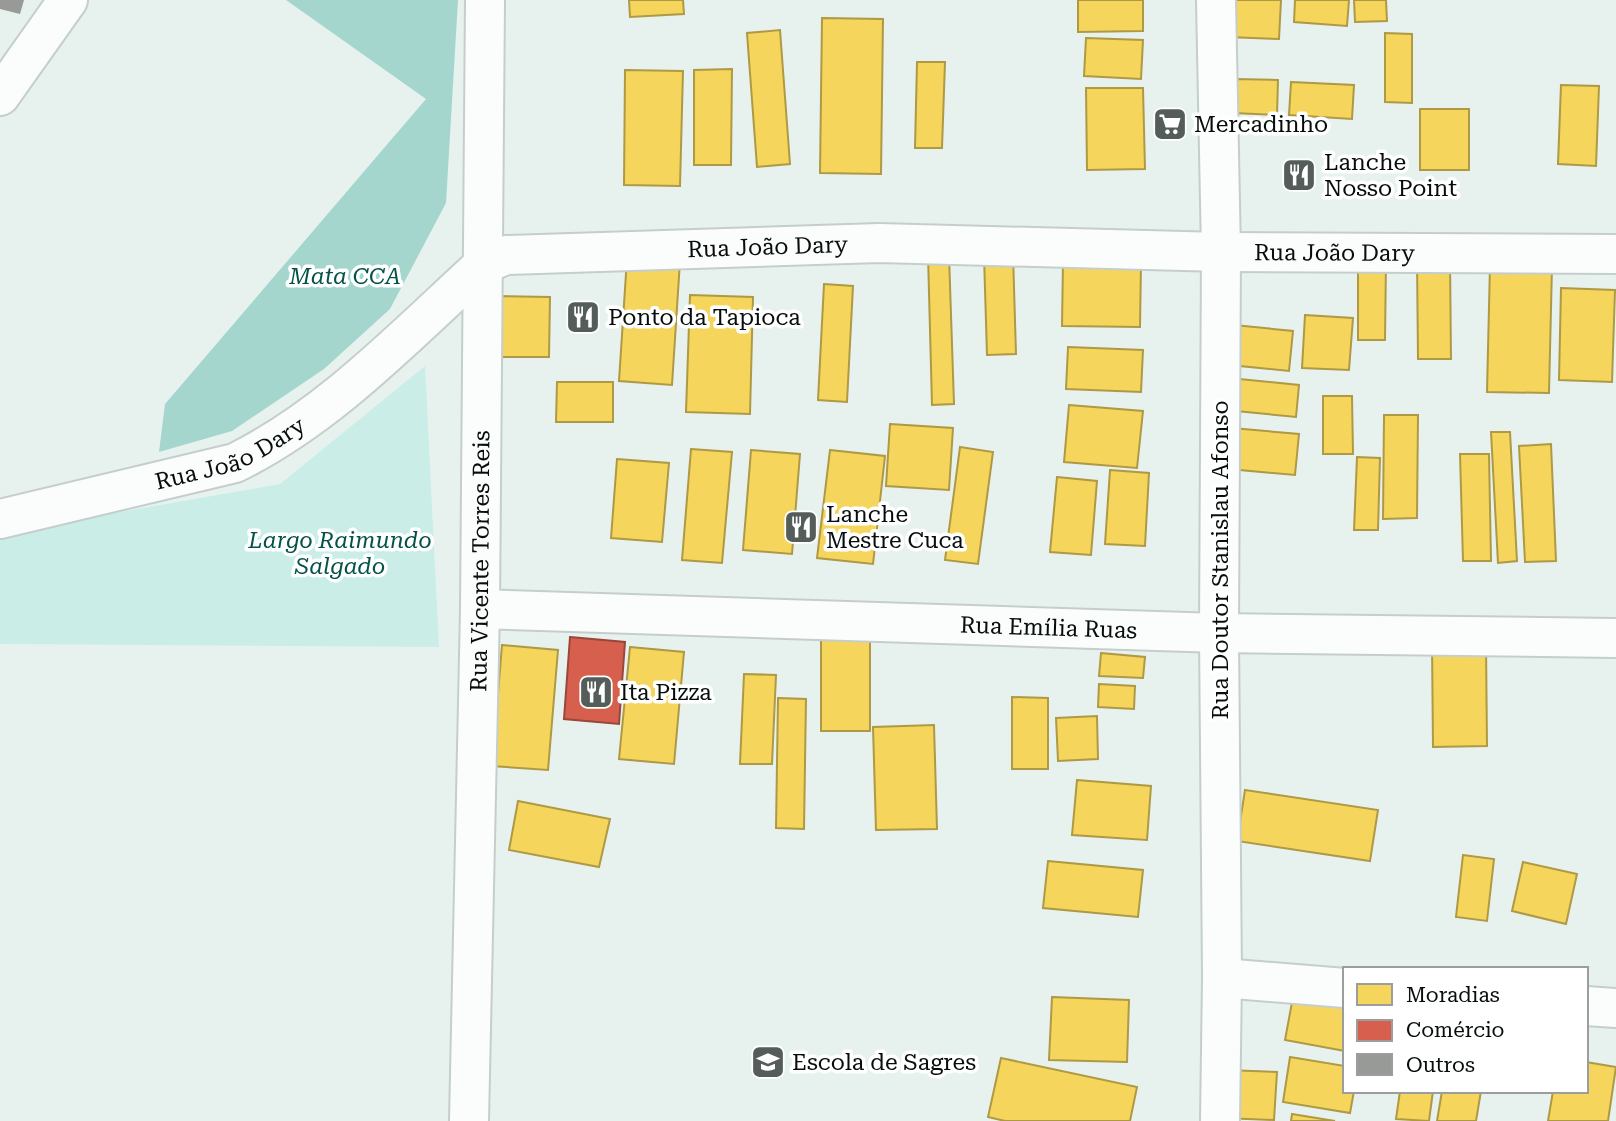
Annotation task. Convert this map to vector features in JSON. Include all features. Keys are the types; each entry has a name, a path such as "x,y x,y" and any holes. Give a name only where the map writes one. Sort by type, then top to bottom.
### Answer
{"street":[{"path":"0,96 68,0"},
{"name":"Rua Vicente Torres Reis","path":"469,1121 480,609 485,0"},
{"name":"Rua Doutor Stanislau Afonso","path":"1216,0 1221,251 1220,1121"},
{"name":"Rua João Dary","path":"0,519 235,463 264,449 296,428 376,362 484,264 506,255 879,243 1221,251 1616,254"},
{"name":"Rua Emília Ruas","path":"480,609 1219,633 1616,638"},
{"path":"1222,978 1343,988"},
{"path":"1588,1006 1616,1008"}],"green space":[{"name":"Mata CCA","path":"286,0 458,0 446,203 390,309 324,369 232,431 159,452 165,404 426,99"},
{"name":"Largo Raimundo Salgado","path":"425,366 439,647 0,644 0,533 280,484"}],"building: Moradias":[{"path":"629,0 683,0 684,14 630,17"},
{"path":"1078,0 1143,0 1143,31 1078,32"},
{"path":"1228,0 1281,0 1279,39 1227,37"},
{"path":"1295,0 1349,0 1347,26 1294,22"},
{"path":"1354,0 1386,0 1387,21 1355,22"},
{"path":"822,18 883,19 881,174 820,173"},
{"path":"780,30 790,164 757,167 747,33"},
{"path":"1385,33 1412,34 1412,103 1385,102"},
{"path":"1086,38 1143,40 1141,79 1084,76"},
{"path":"917,62 945,62 942,148 915,148"},
{"path":"732,69 731,165 694,165 694,70"},
{"path":"625,70 683,71 680,186 624,185"},
{"path":"1234,79 1278,80 1277,115 1233,113"},
{"path":"1291,82 1354,85 1352,119 1289,115"},
{"path":"1561,85 1599,86 1596,166 1558,164"},
{"path":"1086,88 1143,88 1145,169 1087,170"},
{"path":"1420,109 1469,109 1469,170 1420,170"},
{"path":"1013,254 1016,354 987,355 984,256"},
{"path":"928,255 949,255 954,404 932,405"},
{"path":"627,258 680,261 672,385 619,381"},
{"path":"1450,259 1451,359 1418,359 1417,260"},
{"path":"1358,260 1386,261 1385,340 1358,340"},
{"path":"1063,261 1141,262 1140,327 1062,326"},
{"path":"1490,265 1552,266 1549,393 1487,392"},
{"path":"824,284 853,286 847,402 818,400"},
{"path":"1561,288 1615,290 1612,382 1559,380"},
{"path":"690,295 753,297 750,414 686,412"},
{"path":"498,296 550,297 549,357 497,357"},
{"path":"1305,315 1353,318 1349,370 1302,368"},
{"path":"1234,325 1293,331 1289,371 1230,365"},
{"path":"1068,347 1143,350 1141,392 1066,389"},
{"path":"1229,378 1299,385 1296,417 1226,410"},
{"path":"557,382 613,382 613,422 556,422"},
{"path":"1323,396 1352,396 1353,454 1323,454"},
{"path":"1069,405 1143,411 1137,468 1064,462"},
{"path":"1384,415 1418,415 1417,518 1383,519"},
{"path":"890,424 953,428 949,490 886,486"},
{"path":"1232,428 1299,434 1295,475 1229,469"},
{"path":"1491,432 1510,432 1517,561 1498,563"},
{"path":"1551,444 1556,561 1525,562 1519,446"},
{"path":"960,447 993,452 978,564 945,560"},
{"path":"691,449 732,452 722,563 682,560"},
{"path":"751,450 800,454 792,554 743,550"},
{"path":"830,450 885,456 873,564 817,558"},
{"path":"1460,454 1489,454 1491,561 1463,561"},
{"path":"1357,457 1380,458 1378,530 1354,530"},
{"path":"617,459 669,463 662,542 611,538"},
{"path":"1110,470 1149,473 1145,546 1105,544"},
{"path":"1057,477 1097,481 1091,555 1050,552"},
{"path":"870,632 870,731 821,731 821,633"},
{"path":"1432,644 1486,644 1487,746 1433,747"},
{"path":"502,645 558,650 548,770 492,766"},
{"path":"630,647 684,652 674,764 619,759"},
{"path":"1101,653 1145,657 1143,678 1099,676"},
{"path":"744,674 776,675 772,764 740,764"},
{"path":"1099,684 1135,686 1134,709 1098,707"},
{"path":"1012,697 1048,698 1048,769 1012,769"},
{"path":"778,698 806,699 804,829 776,828"},
{"path":"1097,716 1098,759 1058,761 1056,718"},
{"path":"934,725 937,829 876,830 873,727"},
{"path":"1077,780 1151,786 1147,840 1072,835"},
{"path":"1245,790 1378,810 1370,861 1237,841"},
{"path":"518,801 610,819 599,867 509,850"},
{"path":"1463,855 1494,859 1487,921 1456,917"},
{"path":"1048,861 1143,870 1138,917 1043,908"},
{"path":"1523,862 1577,874 1566,924 1512,911"},
{"path":"1052,997 1129,1000 1127,1062 1049,1060"},
{"path":"1293,997 1343,1006 1343,1051 1285,1040"},
{"path":"1290,1057 1343,1066 1343,1093 1354,1093 1350,1113 1283,1102"},
{"path":"1001,1058 1137,1087 1130,1121 1005,1121 988,1117"},
{"path":"1588,1062 1616,1067 1608,1121 1548,1121 1553,1093 1588,1093"},
{"path":"1226,1070 1277,1072 1274,1120 1223,1118"},
{"path":"1400,1093 1433,1093 1429,1121 1396,1119"},
{"path":"1442,1093 1481,1093 1476,1121 1437,1121"},
{"path":"1292,1114 1335,1121 1291,1121"}],"building: Comércio":[{"path":"570,637 625,642 619,724 564,719"}],"building: Outros":[{"path":"0,0 24,0 20,14 0,9"}],"place":[{"name":"Mercadinho","path":"1170,124"},
{"name":"Lanche Nosso Point","path":"1299,175"},
{"name":"Ponto da Tapioca","path":"583,317"},
{"name":"Lanche Mestre Cuca","path":"801,527"},
{"name":"Ita Pizza","path":"596,692"},
{"name":"Escola de Sagres","path":"768,1062"}]}
